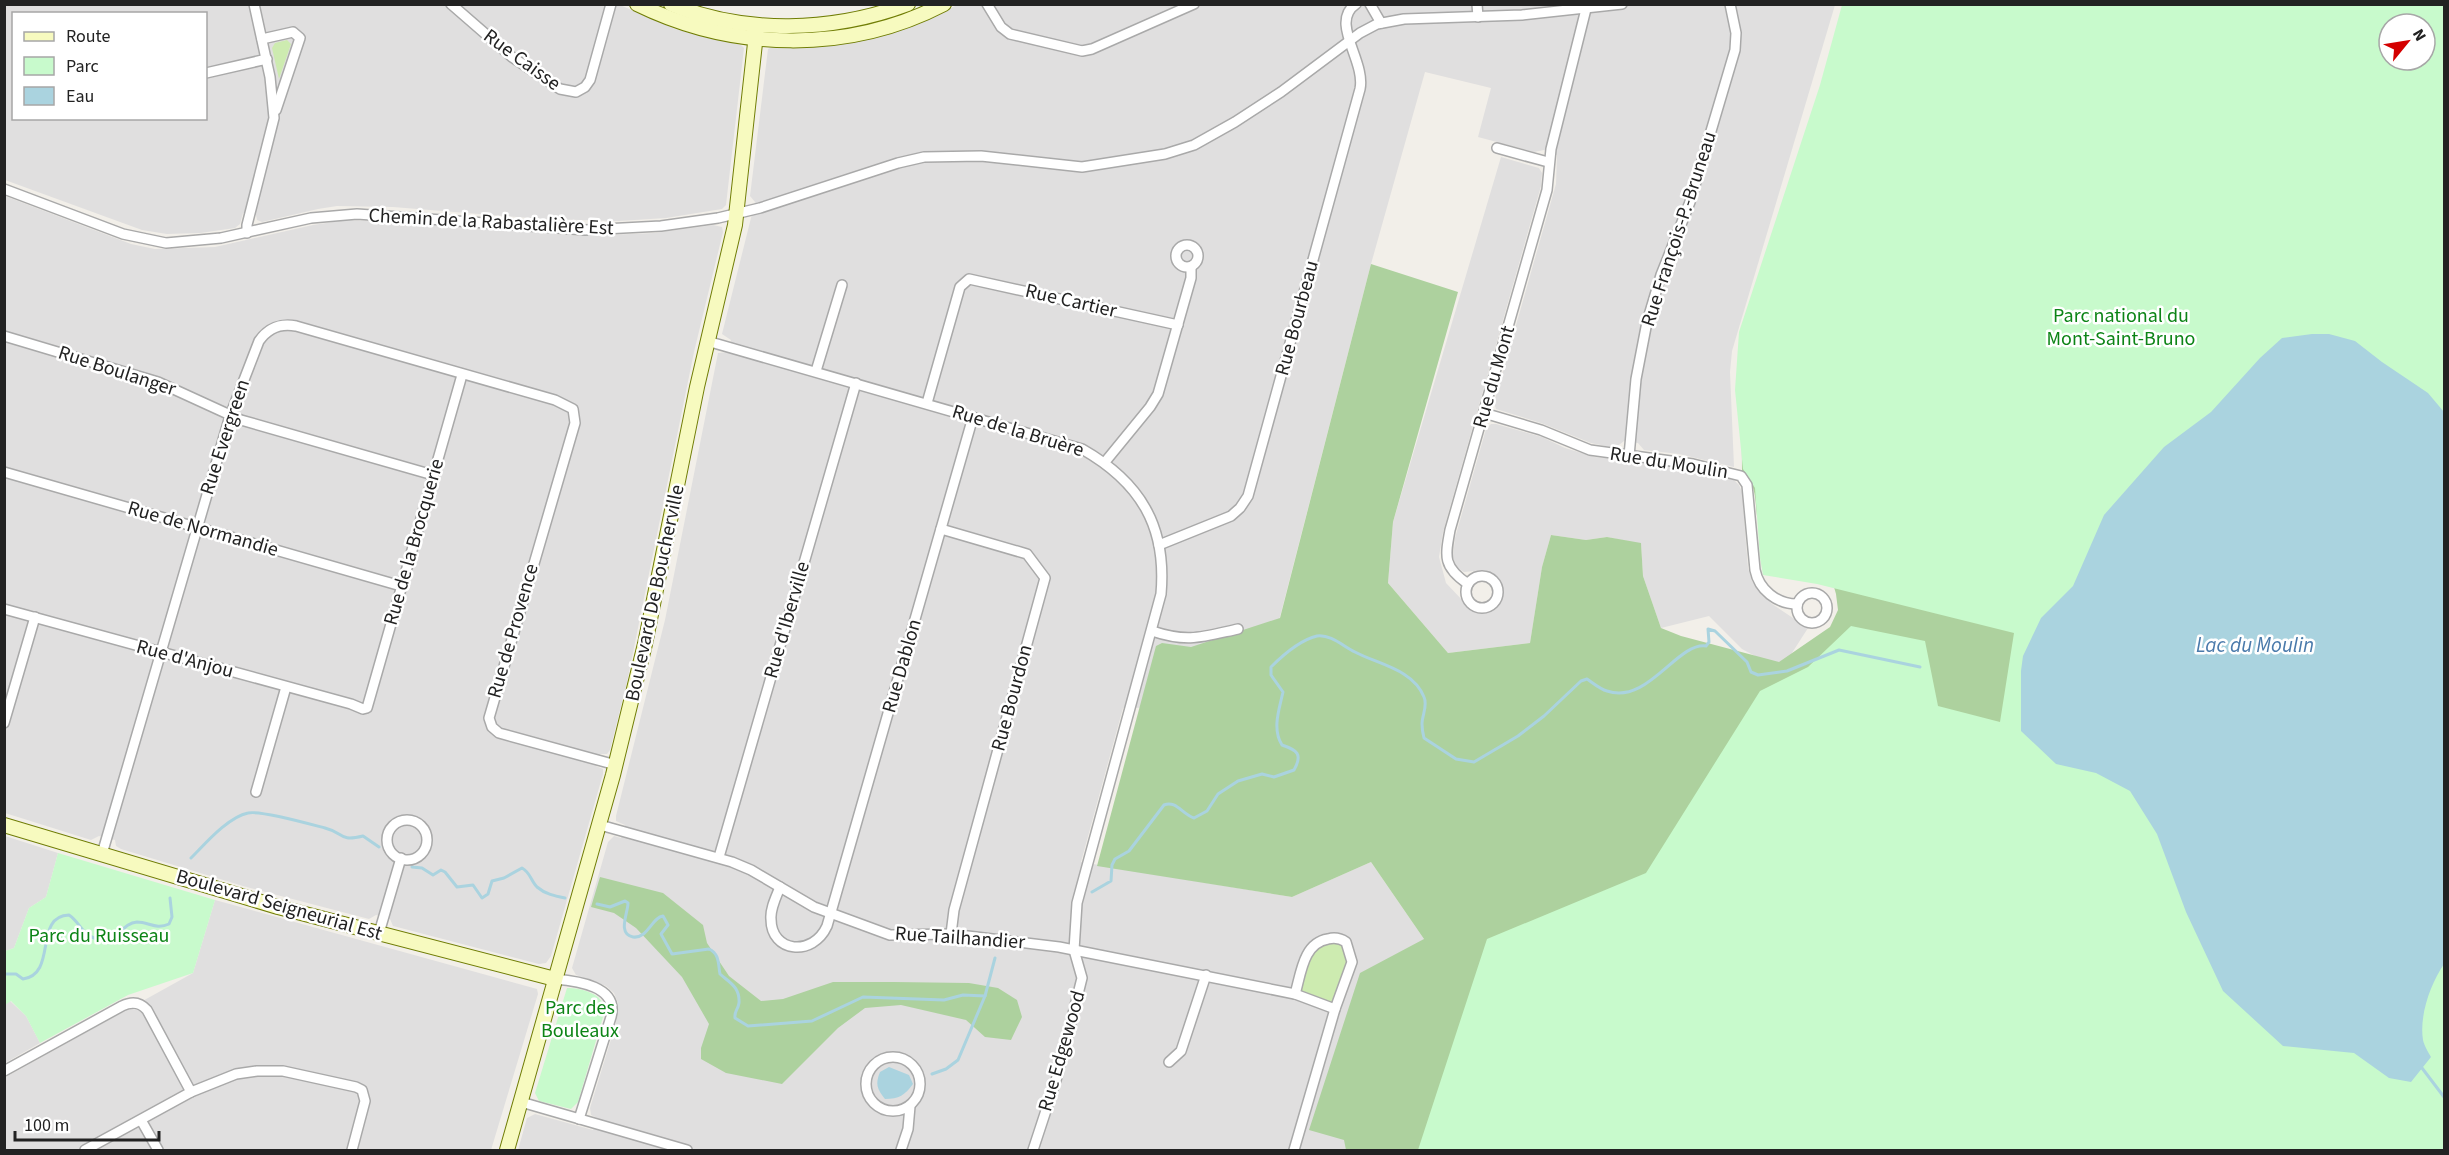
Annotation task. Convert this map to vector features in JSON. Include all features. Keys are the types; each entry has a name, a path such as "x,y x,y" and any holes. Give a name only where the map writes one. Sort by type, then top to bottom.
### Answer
{"street":[{"path":"255,4 267,59 274,118"},
{"name":"Rue Caisse","path":"451,4 519,62 560,89 570,92 582,89 590,80 612,4"},
{"path":"637,4 688,26 810,40 854,35 901,23 944,4"},
{"path":"671,4 756,32 871,16 908,4"},
{"path":"987,4 998,24 1010,34 1082,51 1092,49 1194,4"},
{"path":"1349,40 1346,15 1356,4"},
{"path":"1370,4 1381,23"},
{"path":"1477,4 1478,17"},
{"name":"Chemin de la Rabastalière Est","path":"4,189 123,234 150,241 189,242 248,233 311,218 348,214 394,215 554,228 607,230 661,226 736,214 924,157 981,156 1082,167 1175,151 1208,138 1265,104 1349,40 1381,23 1404,19 1478,17 1622,4"},
{"name":"Rue François-P.-Bruneau","path":"1629,456 1636,379 1647,322 1661,274 1690,202 1734,55 1736,33 1730,4"},
{"name":"Rue du Mont","path":"1468,584 1450,569 1447,561 1447,546 1547,190 1548,162 1586,9"},
{"path":"248,233 247,225 274,118 300,38 293,32 262,39"},
{"name":"Boulevard De Boucherville","path":"507,1150 600,825 649,628 707,341 736,214 756,32"},
{"name":"Rue Bourbeau","path":"1159,545 1231,516 1248,496 1360,88 1361,70 1349,40"},
{"path":"207,73 267,59"},
{"path":"1497,148 1548,162"},
{"path":"1105,462 1156,398 1191,278 1191,267"},
{"name":"Rue Cartier","path":"927,403 959,289 965,280 976,280 1178,325"},
{"path":"816,371 842,285"},
{"name":"Rue Evergreen","path":"102,854 230,416 256,345 264,334 279,326 296,326 555,400 573,409"},
{"name":"Rue Boulanger","path":"4,336 158,382 230,416 433,475"},
{"name":"Rue de la Bruère","path":"707,341 1082,449 1118,472 1141,500 1153,525 1159,545 1161,594 1077,903 1074,951"},
{"name":"Rue de la Brocquerie","path":"366,709 369,706 462,375"},
{"name":"Rue d'Iberville","path":"719,857 856,383"},
{"name":"Rue de Provence","path":"573,409 575,423 489,718 492,727 499,733 616,765"},
{"name":"Rue du Moulin","path":"1484,414 1540,430 1581,447 1693,464 1741,476 1747,485 1757,578 1766,591 1784,604 1797,604"},
{"name":"Rue Dablon","path":"780,887 772,910 771,922 774,933 786,944 801,947 816,942 824,933 830,914 973,417"},
{"name":"Rue de Normandie","path":"4,472 401,586"},
{"name":"Rue Bourdon","path":"941,529 1027,554 1045,578 954,910 951,934"},
{"name":"Rue d'Anjou","path":"4,609 366,709"},
{"path":"4,723 35,617"},
{"path":"1152,631 1173,638 1194,639 1238,629"},
{"path":"256,792 286,687"},
{"path":"410,820 416,822 425,832 424,850 413,858 400,858 395,855 388,844 389,832 398,822 410,820"},
{"name":"Boulevard Seigneurial Est","path":"4,825 268,904 555,979"},
{"name":"Rue Tailhandier","path":"600,825 719,857 751,870 814,907 890,935 951,934 1015,941 1206,975 1295,994 1335,1009"},
{"path":"379,933 400,858"},
{"path":"1294,1150 1335,1009 1352,962 1350,949 1341,939 1334,937 1321,940 1312,946 1295,994"},
{"name":"Rue Edgewood","path":"1033,1150 1058,1074 1082,978 1074,951"},
{"path":"1169,1062 1181,1052 1206,975"},
{"path":"555,979 571,981 600,990 608,996 612,1006 611,1017 579,1119"},
{"path":"4,1071 122,1006 135,1003 143,1006 152,1018 191,1092"},
{"path":"902,1150 908,1129 910,1106 920,1091 917,1072 904,1060 895,1058 878,1062 872,1068 867,1084 872,1100 885,1110 893,1111 910,1106"},
{"path":"85,1150 191,1092 236,1074 270,1070 358,1087 365,1094 365,1101 352,1150"},
{"path":"521,1102 687,1150"},
{"path":"141,1120 158,1150"},
{"path":"647,1150 651,1140"}],"shaded area":[{"path":"959,4 1835,5 1732,351 1730,372 1734,467 1679,454 1644,450 1638,443 1624,441 1615,448 1591,443 1541,423 1496,409 1494,403 1556,184 1557,155 1544,150 1534,152 1478,137 1491,88 1425,72 1371,264 1257,706 1123,708 1081,862 1292,897 1371,862 1424,939 1377,1150 518,1150 527,1118 535,1114 593,1130 597,1118 591,1115 590,1108 616,1023 618,1003 614,993 606,986 576,975 572,968 608,842 614,836 621,838 625,825 616,821 616,816 665,620 718,353 728,352 731,340 722,334 755,202 750,196 768,49 834,45 882,36 919,24"},
{"path":"4,5 620,5 675,29 741,45 744,48 726,205 722,209 666,218 619,221 542,219 393,207 337,206 262,222 257,220 256,215 243,213 240,224 235,228 200,233 167,234 142,230 5,180"},
{"path":"1501,157 1539,168 1542,173 1541,186 1443,532 1439,557 1446,583 1464,602 1480,612 1494,609 1503,594 1500,580 1493,573 1485,570 1464,572 1456,567 1453,557 1455,538 1486,429 1491,424 1542,437 1565,448 1595,457 1668,465 1733,479 1742,492 1748,568 1752,581 1772,604 1808,628 1781,670 1742,649 1709,616 1661,628 1643,576 1641,544 1607,537 1586,540 1551,535 1542,567 1530,643 1448,653 1388,583 1393,522"},
{"path":"5,196 131,244 155,249 215,247 346,220 405,222 581,236 654,233 713,225 722,227 723,232 694,352 627,682 610,750 607,754 600,754 596,766 603,769 603,774 551,956 546,963 539,964 393,926 390,919 376,915 369,919 243,886 121,849 116,846 115,840 99,836 91,840 5,813"},
{"path":"5,836 58,853 46,897 29,908 14,948 5,951"},
{"path":"215,900 537,989 538,994 491,1150 5,1150 4,1078 193,973"},
{"path":"10,1001 26,1016 40,1043 5,1063 5,1005"}],"green space":[{"name":"Parc national du Mont-Saint-Bruno","path":"2142,4 2444,1150 1346,1150 1344,1140 1309,1130 1360,973 1424,939 1371,862 1292,897 1097,866 1156,646 1162,643 1191,647 1280,618 1371,264 1458,292 1393,522 1388,583 1448,653 1530,643 1542,567 1551,535 1586,540 1607,537 1641,543 1643,576 1661,628 1681,636 1779,662 1830,627 1838,610 1832,580 1820,564 1757,516 1752,486 1742,471 1741,332"},
{"name":"Parc national du Mont-Saint-Bruno","path":"1842,5 2444,5 2444,1150 1418,1150 1487,939 1646,873 1760,691 1808,667 1851,626 1925,641 1938,706 2000,722 2014,633 1817,584 1763,575 1755,488 1743,469 1735,390 1739,332 1820,85"},
{"path":"287,40 291,44 279,79 272,48 275,43"},
{"name":"Parc du Ruisseau","path":"58,853 215,900 193,973 128,995 40,1043 26,1016 11,1001 5,1005 5,951 14,948 29,908 46,897"},
{"path":"600,877 663,893 703,925 707,943 729,976 761,1001 783,999 833,982 969,983 998,988 1017,1000 1022,1017 1011,1040 985,1037 966,1020 901,1005 865,1008 838,1028 782,1084 726,1073 701,1059 701,1048 709,1024 682,977 636,928 614,913 591,907"},
{"path":"1341,939 1352,962 1335,1009 1295,994 1312,946"},
{"name":"Parc des Bouleaux","path":"567,988 585,990 596,996 605,1010 578,1102 571,1109 539,1101 535,1093"}],"water":[{"name":"Lac du Moulin","path":"2329,334 2355,341 2428,393 2444,412 2444,964 2435,980 2424,1010 2423,1040 2431,1057 2411,1082 2389,1078 2354,1053 2283,1046 2223,991 2186,912 2157,834 2130,791 2096,773 2056,764 2021,731 2023,656 2041,618 2073,586 2104,515 2164,447 2211,412 2260,358 2282,338"},
{"path":"889,1067 909,1075 913,1084 901,1096 885,1099 877,1083 880,1072"}],"waterway":[{"path":"1092,892 1111,881 1112,865 1115,859 1129,851 1164,805 1172,804 1194,818 1207,811 1218,794 1238,781 1262,774 1274,777 1294,770 1298,760 1297,753 1282,745 1277,732 1277,719 1283,692 1271,675 1271,667 1298,644 1317,636 1332,639 1355,652 1394,668 1412,680 1425,700 1422,724 1424,738 1456,759 1474,762 1518,736 1544,716 1581,681 1587,679 1607,691 1622,693 1636,689 1649,682 1684,653 1695,647 1706,646 1709,642 1708,629 1715,631 1747,662 1751,672 1758,675 1787,671 1839,650 1920,667"},
{"path":"191,858 217,832 233,820 248,813 286,818 325,828 349,838 363,836 379,847"},
{"path":"412,867 422,868 433,875 441,870 457,887 473,885 482,898 488,894 492,881 504,878 522,868 540,889 565,898"},
{"path":"4,974 16,974 23,979 34,975 40,967 48,934 58,918 69,915 89,936 107,940 112,939 132,923 141,922 160,926 169,924 172,917 170,898"},
{"path":"597,904 610,907 625,901 628,903 624,928 625,932 633,937 642,935 659,917 663,916 668,925 661,934 672,954 709,949 713,951 718,960 720,974 734,986 738,993 739,1003 735,1018 748,1026 812,1021 863,997 944,1000 963,995 985,996 995,958"},
{"path":"932,1074 946,1069 958,1060 985,996"},
{"path":"2422,1068 2444,1097"}]}
